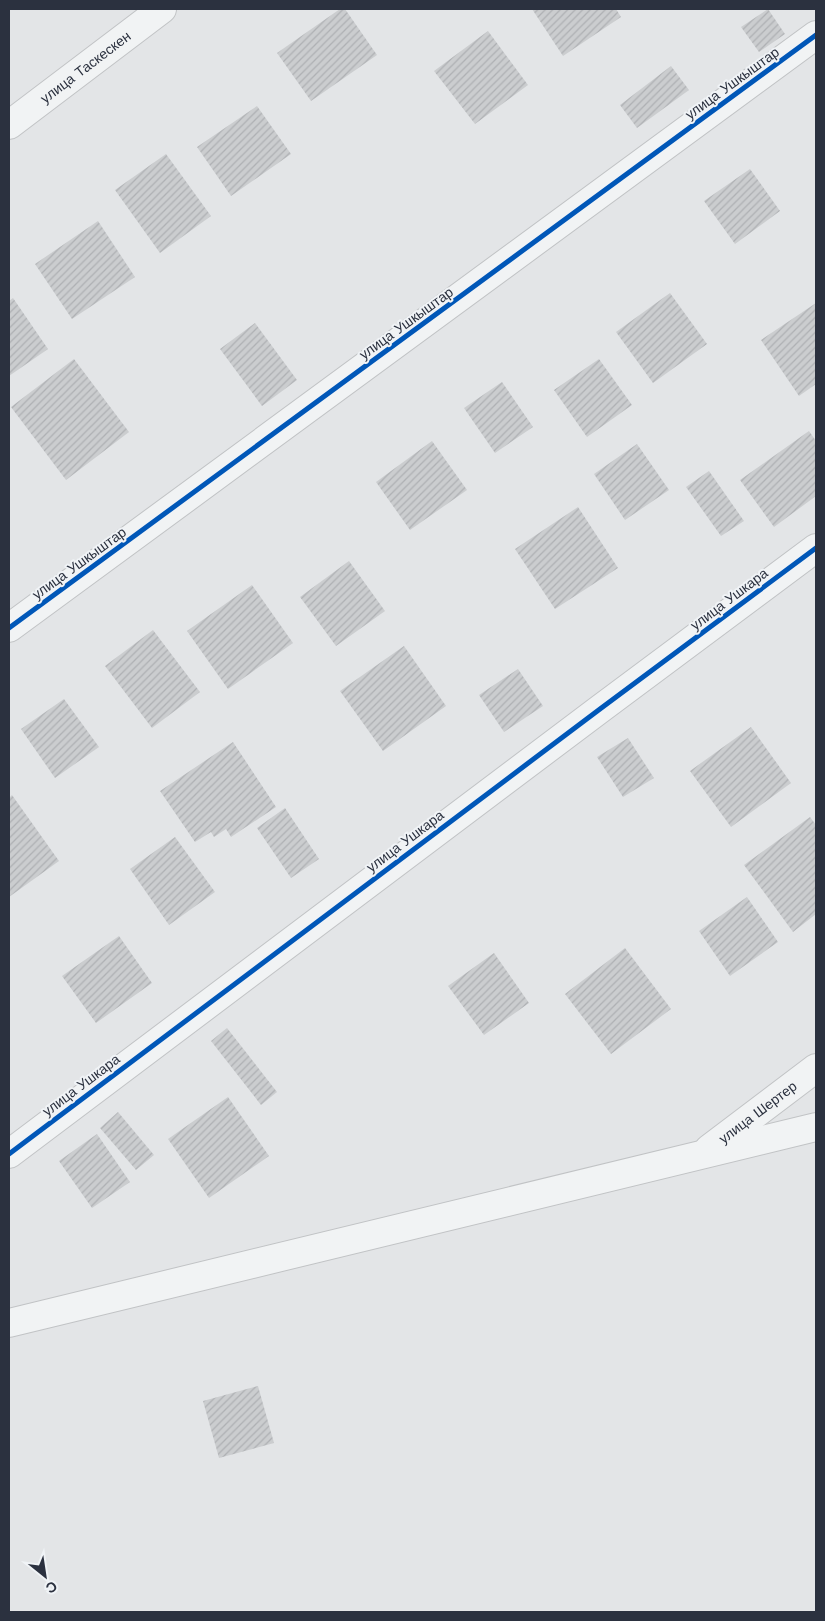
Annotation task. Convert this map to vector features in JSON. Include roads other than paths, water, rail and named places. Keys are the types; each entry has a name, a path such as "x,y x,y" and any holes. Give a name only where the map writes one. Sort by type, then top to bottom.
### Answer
{"street":[{"name":"улица Таскескен","path":"9,125 162,9"},
{"name":"улица Ушкыштар","path":"9,628 816,35"},
{"name":"улица Ушкара","path":"9,1154 816,548"},
{"name":"улица Шертер","path":"700,1156 816,1068"},
{"path":"9,1322 816,1127"}]}
